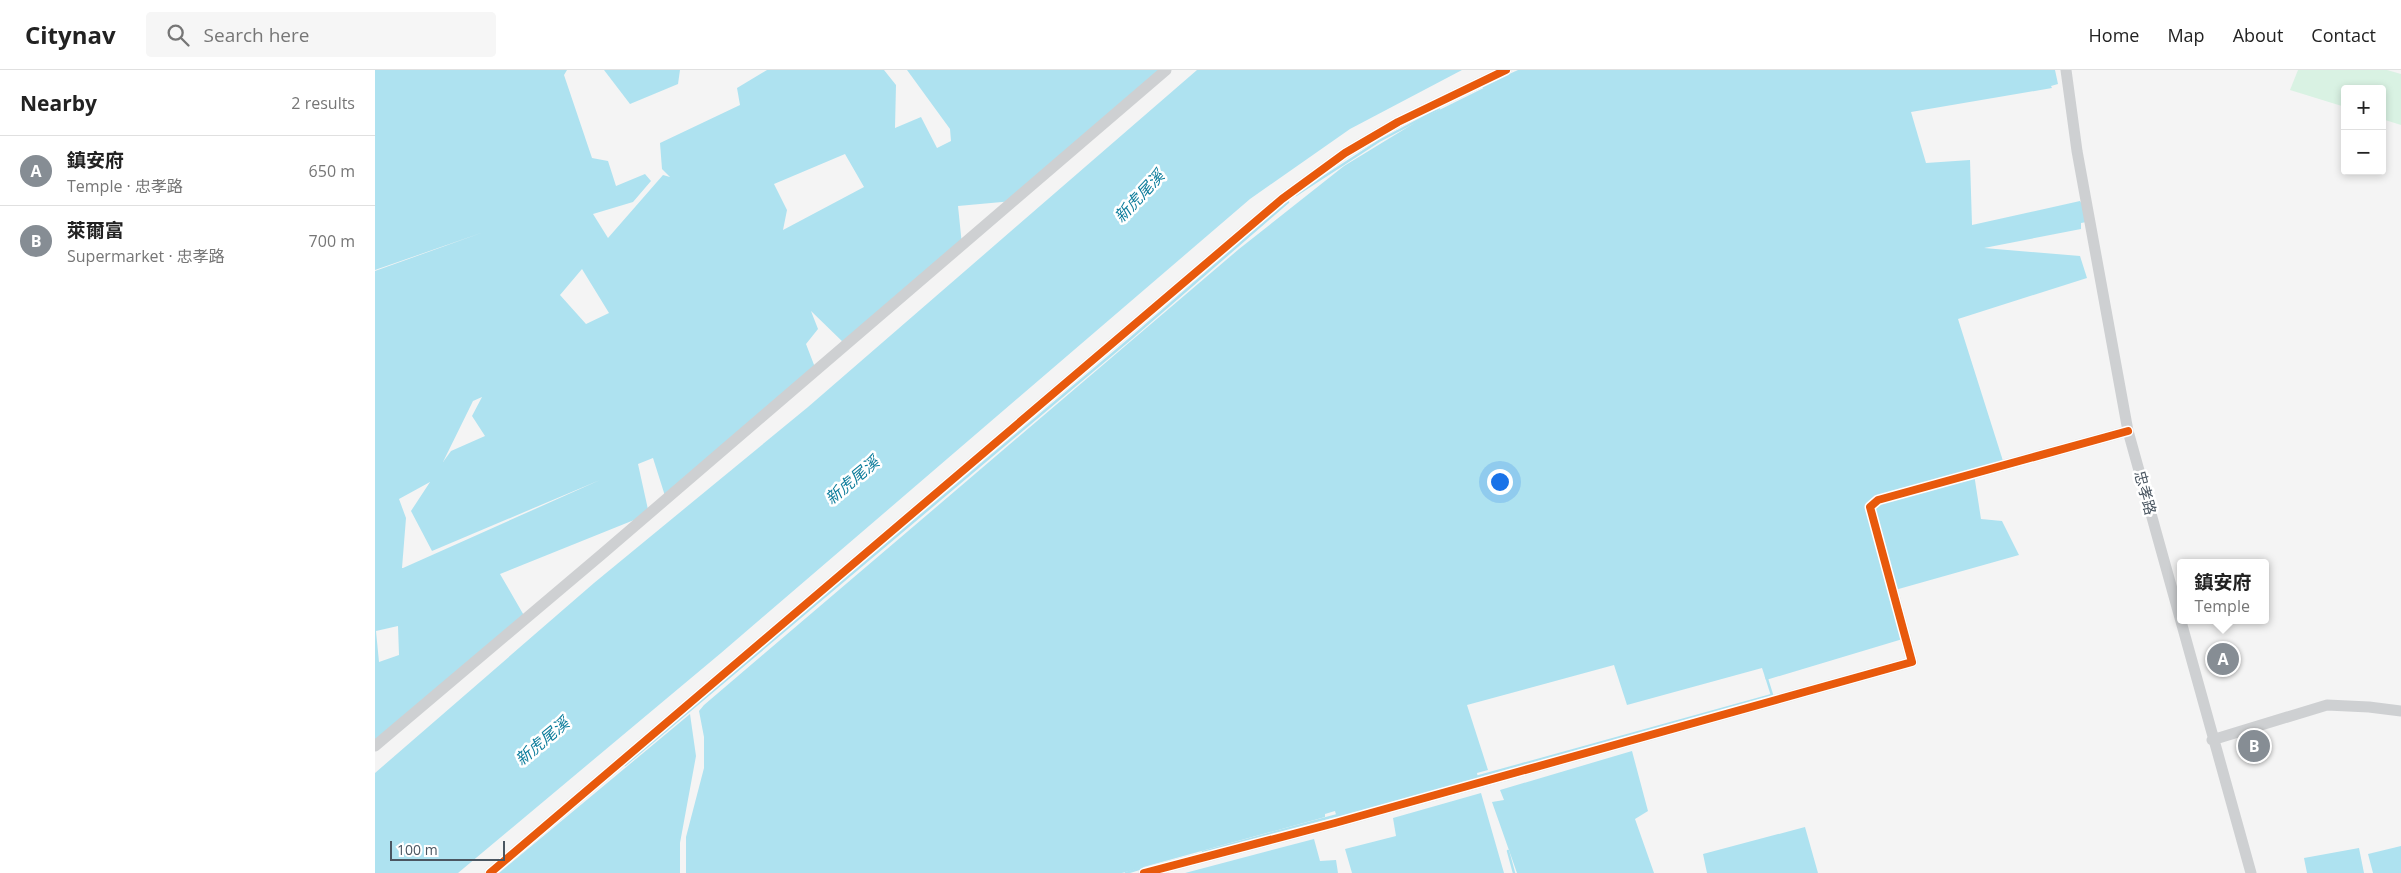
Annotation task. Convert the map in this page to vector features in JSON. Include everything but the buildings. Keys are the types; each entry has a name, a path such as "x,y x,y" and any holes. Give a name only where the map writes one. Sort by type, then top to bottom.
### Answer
{"street":[{"path":"375,746 615,543 1166,70"},
{"path":"490,873 1282,199 1345,153 1398,122 1507,70"},
{"name":"忠孝路","path":"2066,70 2077,151 2128,431 2177,609"},
{"path":"1144,873 1335,823 1912,662 1870,507 1878,500 2128,431"},
{"name":"忠孝路","path":"2181,624 2251,873"},
{"path":"2213,740 2327,705 2369,707 2401,712"}],"green space":[{"path":"2298,70 2387,70 2401,74 2401,125 2386,120 2386,85 2341,85 2341,106 2290,90"}],"water":[{"path":"375,70 567,70 564,75 592,158 608,161 616,186 645,174 651,181 633,202 593,214 608,238 663,175 670,177 662,169 660,143 740,105 737,88 767,70 884,70 896,85 895,128 921,117 937,148 951,141 950,129 907,70 1166,70 1013,201 958,206 962,245 846,345 811,311 818,329 806,344 816,370 666,499 653,458 638,464 649,514 500,574 526,619 375,748 375,271 484,232 375,270","holes":["845,154 864,187 783,230 787,210 774,184","582,269 609,313 586,324 560,295","482,397 472,416 485,436 451,451 443,462 473,401","600,480 402,568 406,518 399,499 430,482 411,511 432,551","398,626 399,655 379,662 376,631"]},
{"path":"604,70 680,70 678,84 630,104"},
{"name":"新虎尾溪","path":"1197,70 1462,70 1350,129 1250,199 721,653 458,873 375,873 375,773 594,583 808,407"},
{"path":"1520,70 2055,70 2058,84 2051,86 2052,88 1911,112 1926,163 1970,160 1972,225 2080,201 2092,221 2081,223 2081,229 1984,248 2080,256 2087,278 1958,319 2003,461 1974,474 1981,519 2002,521 2019,555 1895,590 1906,638 1766,680 1762,668 1627,705 1614,665 1467,705 1488,770 1477,773 1478,778 1337,818 1335,811 1325,814 1325,817 1122,873 686,873 686,837 704,768 704,737 699,711 704,705 1239,249 1344,166 1421,119"},
{"path":"690,714 696,756 680,843 680,873 499,873"},
{"path":"1632,751 1648,811 1635,819 1654,873 1517,873 1492,802 1504,800 1500,790"},
{"path":"1481,793 1504,873 1352,873 1345,849 1396,836 1393,818"},
{"path":"1805,827 1818,873 1707,873 1703,854"},
{"path":"1314,839 1320,861 1336,860 1338,873 1185,873"},
{"path":"2401,846 2401,873 2373,873 2368,854"},
{"path":"2359,848 2364,873 2307,873 2304,858"}],"waterway":[{"path":"1484,87 1521,70"},
{"path":"1296,195 1379,141 1439,109"},
{"path":"625,765 1130,339 1288,202"},
{"path":"1476,777 1772,695 1766,676"},
{"path":"1203,852 1338,815"},
{"path":"1508,851 1514,873"},
{"path":"1126,873 1142,868"}],"cycle path":[{"path":"490,873 1282,199 1345,153 1398,122 1506,70"},
{"path":"1144,873 1335,823 1912,662 1870,507 1878,500 2128,431"}],"place":[{"name":"鎮安府","path":"2223,659"},
{"name":"萊爾富","path":"2254,746"}]}
